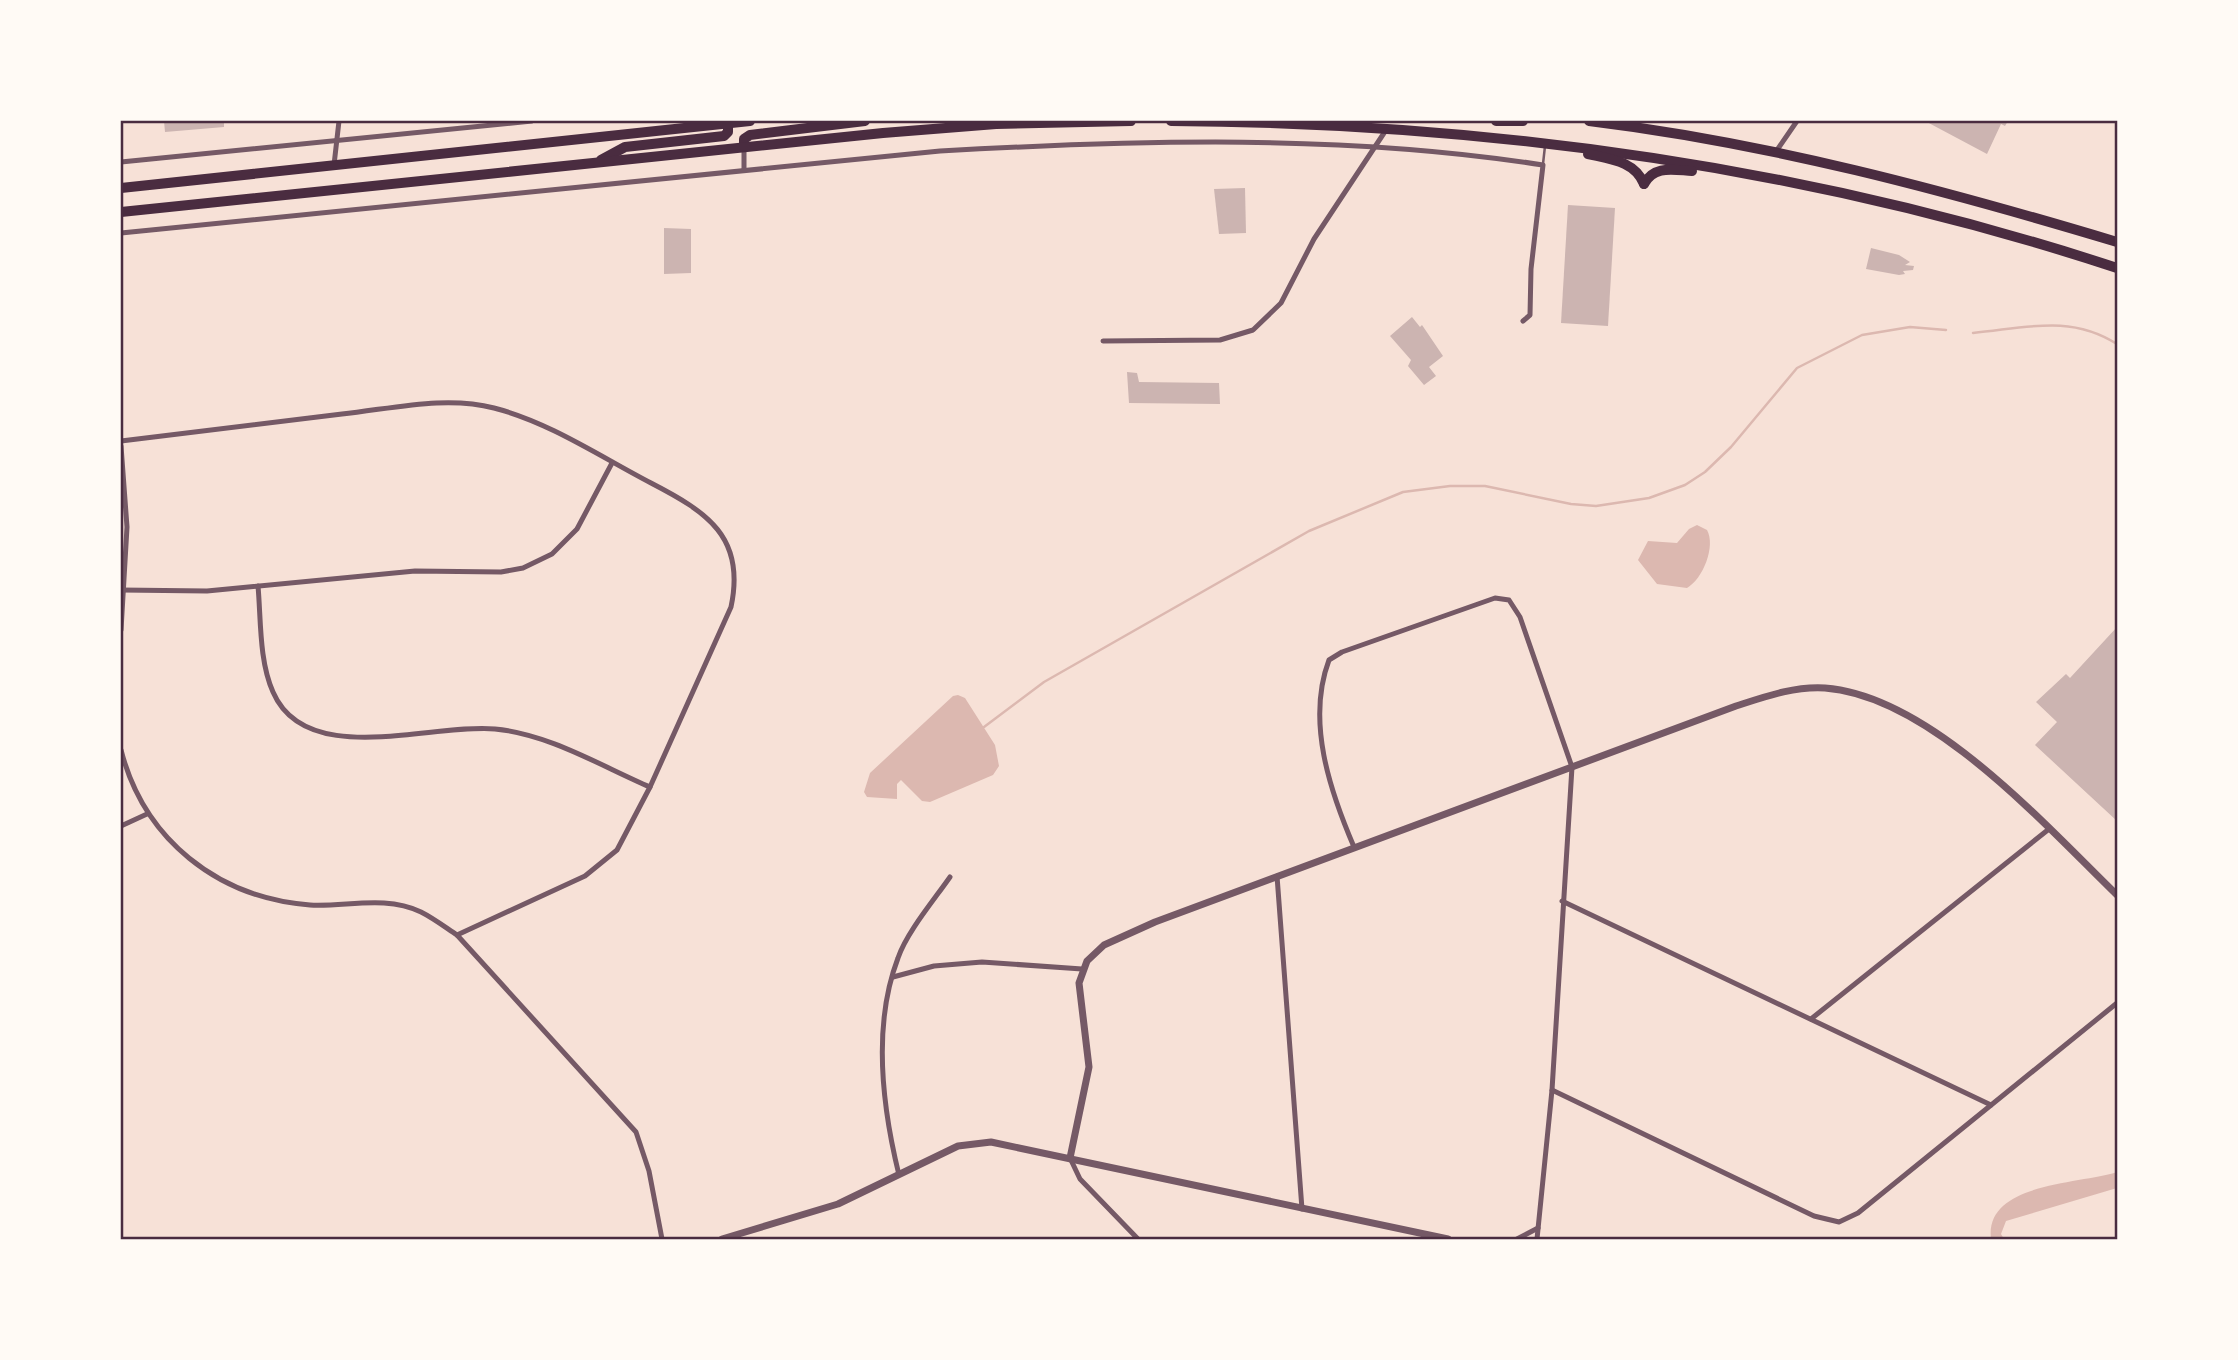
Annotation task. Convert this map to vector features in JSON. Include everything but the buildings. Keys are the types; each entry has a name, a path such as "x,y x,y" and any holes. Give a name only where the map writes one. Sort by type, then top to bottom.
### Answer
{"highway":[{"path":"124,189 750,121"},
{"path":"744,147 744,139 750,135 865,121"},
{"path":"121,212 744,147 996,124 1131,121"},
{"path":"1171,121 1272,121 1388,128 1563,145 1749,176 1843,195 1951,221 2117,268"},
{"path":"1388,128 1398,121"},
{"path":"1496,121 1523,121"},
{"path":"1590,121 1678,132 1907,182 2117,242"},
{"path":"597,162 625,147 724,136 728,132 728,122"},
{"path":"1563,145 1567,150 1624,163 1636,171 1644,184 1650,174 1665,169 1749,176"}],"street":[{"path":"334,165 339,121"},
{"path":"121,162 532,121"},
{"path":"1775,154 1797,121"},
{"path":"1103,341 1220,340 1253,330 1281,303 1314,239 1388,128"},
{"path":"121,233 744,169 1023,146 1206,143 1373,147 1543,165 1531,269 1530,315 1523,321"},
{"path":"744,147 744,169"},
{"path":"121,630 127,527 121,443 456,403 513,413 694,505 721,533 734,562 732,607 650,787 617,850 598,869 457,935"},
{"path":"123,590 182,592 415,571 501,572 523,568 552,554 569,537 582,521 612,463"},
{"path":"258,586 269,681 278,702 303,726 332,736 355,738 471,728 526,734 650,787"},
{"path":"1354,847 1336,805 1322,753 1324,678 1329,660 1342,652 1495,598 1511,601 1520,617 1572,767 1552,1090 1537,1239"},
{"path":"1138,1239 1080,1179 1070,1158 1089,1067 1088,1040 1080,999 1082,970 1093,954 1136,929 1764,697 1808,688 1839,690 1874,699 1917,721 1983,769 2117,895"},
{"path":"121,750 128,779 147,814 167,839 237,888 281,901 311,905 393,903 421,911 457,935 636,1132 649,1171 662,1239"},
{"path":"121,826 147,814"},
{"path":"1811,1019 2049,829"},
{"path":"1277,876 1302,1209"},
{"path":"899,1175 888,1129 883,1075 886,1013 898,957 950,877"},
{"path":"1562,901 1992,1105"},
{"path":"893,977 934,966 982,962 1082,970"},
{"path":"1552,1090 1814,1216 1839,1222 1858,1213 2117,1003"},
{"path":"722,1239 819,1211 958,1146 973,1143 1013,1144 1448,1239"},
{"path":"1517,1239 1538,1228"}],"lane":[{"path":"1543,165 1546,143"}],"shaded area":[{"path":"1697,525 1707,530 1709,537 1709,553 1703,570 1687,588 1657,584 1638,560 1648,541 1677,543 1689,529"},
{"path":"953,696 965,698 995,745 999,766 993,775 930,802 922,801 901,780 897,784 897,799 867,797 864,792 870,773"},
{"path":"2117,1172 2117,1188 2006,1221 2001,1234 2004,1239 1991,1239 1993,1220 2003,1206 2019,1196 2060,1183"}],"waterway":[{"path":"1973,333 2029,326 2065,326 2082,329 2117,344"},
{"path":"984,727 1044,682 1309,531 1403,492 1450,486 1485,486 1571,504 1596,506 1649,498 1685,485 1705,472 1731,447 1797,368 1862,335 1910,327 1946,330"}]}
